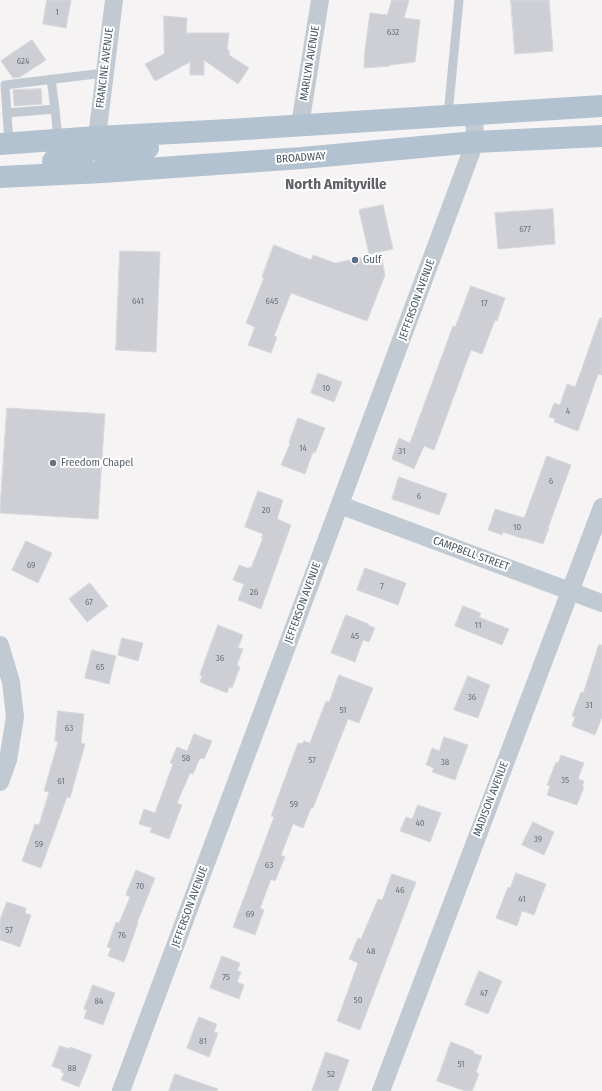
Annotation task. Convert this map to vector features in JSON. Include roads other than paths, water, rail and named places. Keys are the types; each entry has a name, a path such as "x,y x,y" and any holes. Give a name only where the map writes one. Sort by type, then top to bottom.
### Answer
{"main road":[{"path":"4,144 97,136 229,130 602,106"},
{"path":"103,172 106,158 122,150 206,145 220,141 229,130"},
{"path":"0,165 77,159 83,157 97,136"},
{"name":"BROADWAY","path":"0,177 103,172 302,158 475,142 602,136"}],"street":[{"name":"FRANCINE AVENUE","path":"97,136 114,0"},
{"name":"MARILYN AVENUE","path":"300,125 320,0"},
{"name":"JEFFERSON AVENUE","path":"122,1091 475,142 474,114"},
{"name":"CAMPBELL STREET","path":"340,505 602,603"},
{"name":"MADISON AVENUE","path":"381,1091 602,507"},
{"path":"0,645 11,682 15,716 8,760 0,782"}],"lane":[{"path":"448,115 459,0"},
{"path":"4,144 7,113 5,85 29,86 51,79 104,73"},
{"path":"51,79 58,139"},
{"path":"7,113 31,108 55,109"}],"place":[{"name":"Gulf","path":"355,260"},
{"name":"Freedom Chapel","path":"53,463"}],"district":[{"name":"North Amityville","path":"336,185"}]}
